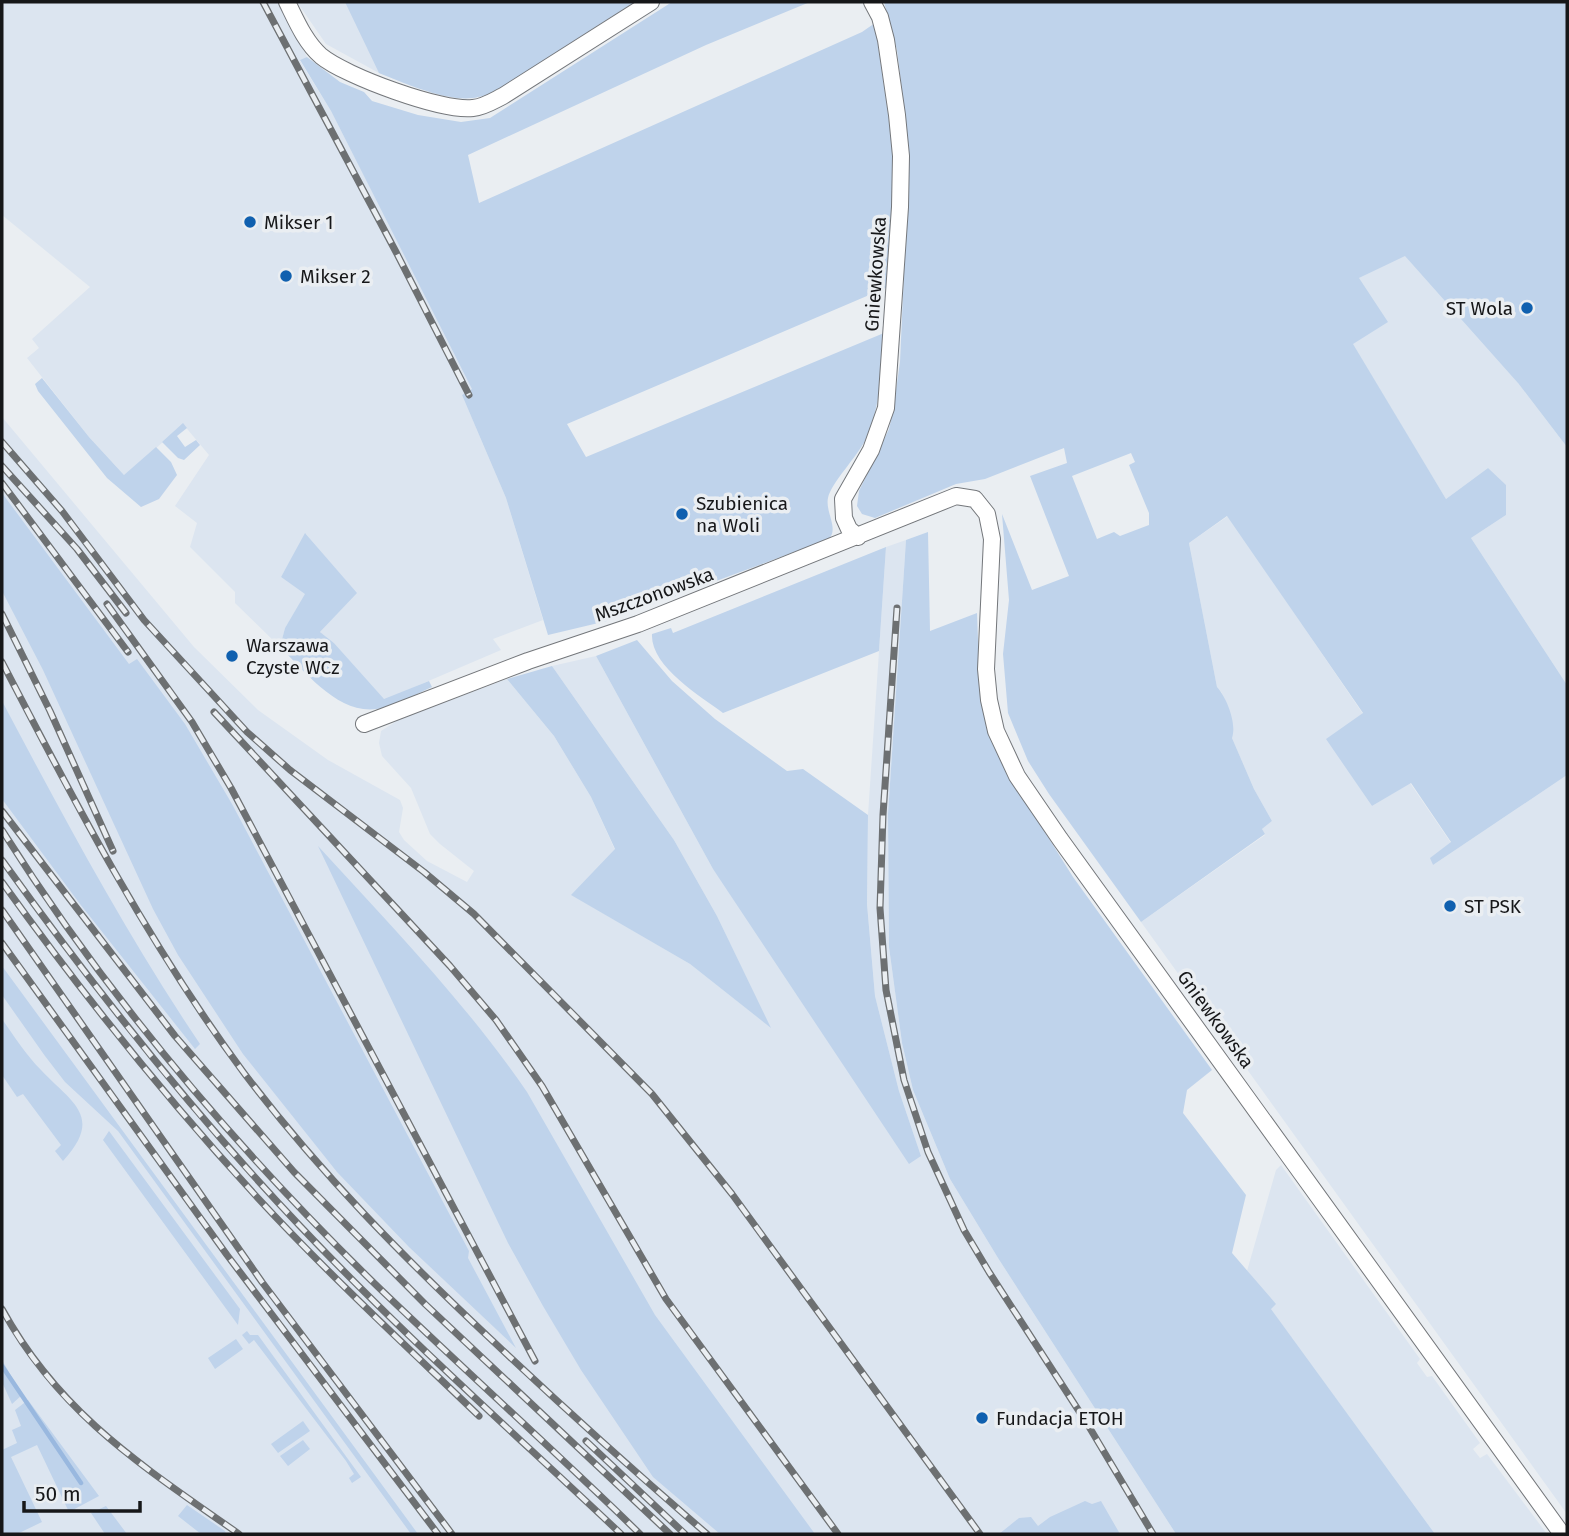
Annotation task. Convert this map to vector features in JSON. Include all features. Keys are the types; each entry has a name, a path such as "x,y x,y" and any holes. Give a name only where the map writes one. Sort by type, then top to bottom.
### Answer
{"street":[{"path":"286,2 314,48 328,61 377,83 440,106 457,108 487,105 651,2"},
{"name":"Gniewkowska","path":"858,537 844,518 843,499 871,450 886,408 900,206 901,156 897,115 886,40 880,17 872,2"},
{"name":"Gniewkowska","path":"956,496 975,499 987,514 990,526 992,561 986,668 989,700 996,731 1017,775 1060,839 1562,1534"},
{"name":"Mszczonowska","path":"364,724 528,661 638,624 956,496"}],"shaded area":[{"path":"2,2 278,2 307,57 300,61 331,111 473,389 462,395 506,498 543,620 493,639 501,650 384,700 334,643 320,632 356,593 306,534 281,577 306,594 285,628 280,647 235,603 235,592 190,547 197,523 175,506 209,455 183,424 125,476 89,437 27,358 39,348 32,339 90,287 2,215"},
{"path":"297,2 446,2 412,86 379,73 326,44"},
{"path":"345,2 635,2 500,88 478,97 455,98 379,73"},
{"path":"672,2 810,2 706,45 468,155 479,203 862,32 875,23 892,142 893,185 888,287 567,424 586,457 884,333 875,414 866,439 830,492 828,503 833,530 829,539 611,620 548,635 506,498 462,395 472,389 331,111 300,60 307,57 340,82 364,92 372,101 418,115 461,122 490,118"},
{"path":"884,2 1567,2 1567,447 1518,383 1405,256 1359,278 1388,322 1353,344 1446,499 1488,468 1506,485 1506,515 1471,538 1567,685 1567,775 1433,865 1430,858 1451,842 1411,783 1372,806 1326,739 1363,713 1227,516 1189,543 1217,687 1232,719 1232,738 1254,789 1272,821 1262,829 1265,834 1141,922 1028,761 1008,713 1003,654 1009,600 1002,514 1032,590 1069,576 1030,476 1067,463 1064,448 985,479 956,484 875,518 862,514 857,506 859,491 889,429 900,362 908,158 897,50","holes":["1131,453 1135,462 1129,465 1149,513 1149,525 1120,536 1114,532 1097,539 1072,476"]},
{"path":"1442,9 1518,383 1567,447 1567,685 1471,538 1506,515 1488,468 1446,499 1352,344 1359,278 1404,255"},
{"path":"42,378 89,437 124,475 156,447 171,462 177,475 159,499 141,507 107,478 38,391 35,384"},
{"path":"2,417 194,647 258,710 328,760 400,800 403,808 399,832 404,840 427,861 467,882 474,871 430,834 411,788 382,756 379,743 381,731 400,719 507,679 554,736 591,797 615,850 572,895 690,964 770,1027 717,916 674,840 552,666 596,656 713,869 921,1156 899,1091 875,996 867,904 868,815 886,547 906,540 888,814 889,947 902,1043 913,1090 950,1179 1176,1534 2,1534"},
{"path":"183,423 187,428 177,436 185,447 196,440 200,445 184,460 178,458 162,442"},
{"path":"2,493 129,664 137,659 185,724 232,804 469,1251 468,1258 516,1348 409,1247 337,1172 243,1054 178,955 153,909 43,670 2,591"},
{"path":"1228,516 1363,714 1327,739 1372,806 1410,783 1451,843 1431,858 1433,865 1567,775 1567,1514 1141,922 1265,835 1262,829 1272,821 1254,789 1232,738 1222,693 1217,687 1189,543"},
{"path":"928,532 930,631 977,613 979,667 985,718 1006,770 1073,877 1212,1070 1187,1090 1183,1113 1246,1195 1232,1253 1276,1304 1271,1309 1435,1534 1176,1534 950,1179 913,1090 902,1043 889,947 888,814 906,540"},
{"path":"305,533 357,593 320,632 334,643 384,699 429,681 432,687 382,708 352,706 325,691 280,647 285,628 305,594 281,577"},
{"path":"886,547 879,651 723,713 678,679 659,657 652,634 671,628 673,633"},
{"path":"637,640 672,681 715,719 787,771 803,769 868,815 867,904 875,996 899,1091 921,1156 909,1164 713,869 596,656"},
{"path":"552,666 674,840 717,916 771,1028 690,964 571,895 615,849 591,797 554,736 507,679"},
{"path":"2,701 121,918 200,1044 195,1049 80,904 2,799"},
{"path":"318,846 427,966 504,1059 527,1092 655,1315 815,1534 720,1534 653,1477 581,1370 508,1243"},
{"path":"2,966 418,1534 411,1534 118,1131 65,1082 45,1056 2,995"},
{"path":"2,1019 30,1058 79,1111 81,1132 75,1146 63,1161 55,1151 61,1145 23,1094 17,1097 2,1075"},
{"path":"109,1131 240,1309 238,1325 103,1140"},
{"path":"1281,1165 1420,1359 1417,1363 1427,1377 1432,1376 1480,1443 1473,1449 1480,1458 1487,1454 1547,1534 1435,1534 1270,1308 1275,1304 1247,1271 1276,1170"},
{"path":"247,1331 250,1335 258,1335 361,1477 352,1483 349,1478 354,1474 346,1461 254,1340 249,1344 242,1335"},
{"path":"236,1339 243,1349 215,1369 208,1358"},
{"path":"2,1360 22,1395 12,1404 2,1382"},
{"path":"28,1400 99,1496 69,1512 37,1445 11,1457 42,1522 17,1534 2,1534 2,1450 17,1443 12,1430 21,1426 15,1410"},
{"path":"303,1421 310,1431 278,1453 271,1444"},
{"path":"303,1440 310,1449 288,1466 280,1456"},
{"path":"1085,1501 1092,1504 1101,1501 1120,1534 999,1534 1019,1518 1031,1517 1038,1526 1050,1517"},
{"path":"187,1505 226,1534 201,1534 178,1516"},
{"path":"106,1506 127,1534 105,1534 91,1513"}],"waterway":[{"path":"2,1366 81,1483"}],"railway":[{"path":"263,2 469,395"},
{"path":"2,442 62,511 144,620 247,732 290,770 424,872 474,914 652,1094 732,1194 980,1534"},
{"path":"2,466 77,549 126,613"},
{"path":"2,483 128,652"},
{"path":"107,604 192,722 231,788 535,1361"},
{"path":"897,608 883,815 880,908 886,990 904,1080 928,1152 964,1230 1088,1425 1153,1534"},
{"path":"2,614 50,711 113,851"},
{"path":"2,662 145,924 209,1024 273,1110 364,1214 429,1280 574,1416 707,1534"},
{"path":"214,712 450,966 496,1020 542,1086 666,1299 838,1534"},
{"path":"2,811 175,1036 294,1172 425,1304 670,1534"},
{"path":"2,830 84,951 129,1010 272,1178 374,1283 640,1534"},
{"path":"2,860 145,1048 260,1183 378,1305 621,1534"},
{"path":"2,882 124,1043 222,1159 310,1253 479,1416"},
{"path":"2,910 262,1282 452,1534"},
{"path":"2,943 227,1255 438,1534"},
{"path":"2,1309 25,1346 77,1409 138,1461 239,1534"},
{"path":"586,1441 685,1534"}],"place":[{"name":"Mikser 1","path":"250,222"},
{"name":"Mikser 2","path":"286,276"},
{"name":"ST Wola","path":"1527,308"},
{"name":"Szubienica na Woli","path":"682,514"},
{"name":"Warszawa Czyste WCz","path":"232,656"},
{"name":"ST PSK","path":"1450,906"},
{"name":"Fundacja ETOH","path":"982,1418"}]}
